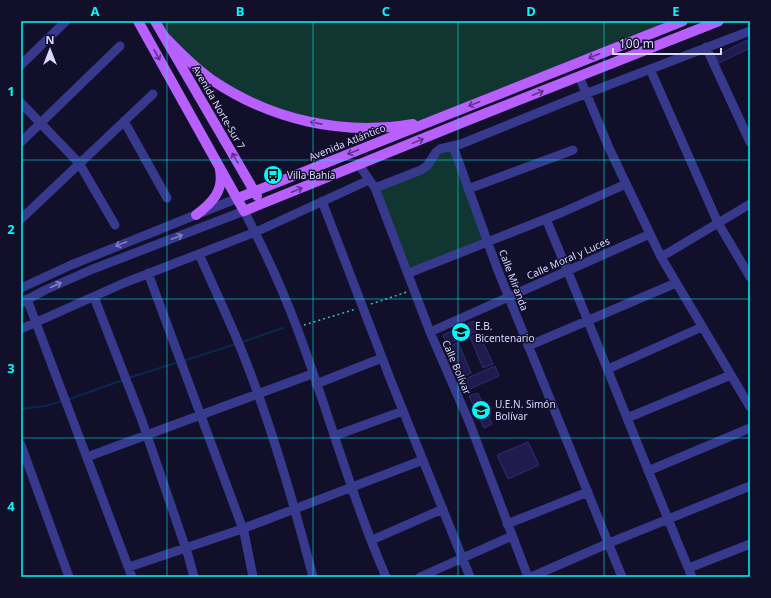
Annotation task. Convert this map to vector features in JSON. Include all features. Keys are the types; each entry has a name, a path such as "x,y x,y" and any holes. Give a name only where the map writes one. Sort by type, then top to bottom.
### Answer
{"main road":[{"path":"138,21 244,211 719,21"},
{"name":"Avenida Norte-Sur 7","path":"155,21 255,191 261,205"},
{"name":"Avenida Atlántico","path":"238,198 683,21"},
{"path":"163,35 184,57 216,82 242,98 257,105 299,120 318,124 360,128 399,126 438,118"},
{"path":"196,214 208,206 217,196 221,182 220,166"}],"street":[{"path":"21,64 66,21"},
{"path":"375,188 421,170 427,166 436,152 440,149 453,146 750,31"},
{"path":"21,142 120,46"},
{"path":"706,47 750,142"},
{"path":"650,69 718,223 750,277"},
{"path":"579,76 609,148 661,257 750,406"},
{"path":"21,219 153,94"},
{"path":"21,102 79,163 115,225"},
{"path":"124,121 167,198"},
{"name":"Calle Miranda","path":"453,146 508,297 622,577"},
{"path":"468,189 573,150"},
{"name":"Calle Bolívar","path":"359,165 375,188 409,273 430,332 470,424 528,577"},
{"path":"21,329 148,273 255,232 369,180"},
{"path":"409,273 488,243 626,184"},
{"name":"Avenida Atlántico","path":"21,288 71,264 238,198"},
{"path":"322,201 382,358 470,577"},
{"path":"661,257 750,204"},
{"path":"132,577 37,322 24,301 93,269 244,211 255,232 296,328 352,487 386,577"},
{"path":"546,219 589,321 648,471 692,577"},
{"name":"Calle Moral y Luces","path":"430,332 650,234"},
{"path":"199,254 236,336 258,394 283,465 313,577"},
{"path":"148,273 247,543 253,577"},
{"path":"528,346 676,283"},
{"path":"94,297 147,435 186,548 194,577"},
{"path":"608,369 702,327"},
{"path":"316,384 382,358"},
{"path":"87,457 312,374"},
{"path":"627,418 731,375"},
{"path":"334,436 403,411"},
{"path":"648,471 750,428"},
{"path":"21,445 69,577"},
{"path":"129,567 242,529 423,460"},
{"path":"531,577 609,543 750,486"},
{"path":"507,524 588,492"},
{"path":"372,540 442,509"},
{"path":"420,577 512,536"},
{"path":"689,568 750,544"}],"green space":[{"path":"155,21 683,21 438,118 399,126 299,120 212,79"},
{"path":"453,146 488,243 409,273 375,188 431,160"}],"building":[{"path":"747,40 750,48 719,63 716,56"},
{"name":"E.B. Bicentenario","path":"474,321 479,330 447,344 443,335"},
{"name":"E.B. Bicentenario","path":"479,333 493,364 483,368 470,337"},
{"name":"E.B. Bicentenario","path":"458,342 471,373 462,377 449,347"},
{"name":"E.B. Bicentenario","path":"495,366 499,376 467,390 463,380"},
{"name":"U.E.N. Simón Bolívar","path":"478,393 492,424 484,428 469,396"},
{"path":"528,442 539,465 508,479 497,455"}],"waterway":[{"path":"242,342 283,328"},
{"path":"183,361 236,344"},
{"path":"128,378 179,362"},
{"path":"67,400 123,380"},
{"path":"21,409 45,406 63,401"}],"place":[{"name":"Villa Bahía","path":"273,175"},
{"name":"E.B. Bicentenario","path":"461,332"},
{"name":"U.E.N. Simón Bolívar","path":"481,410"}]}
